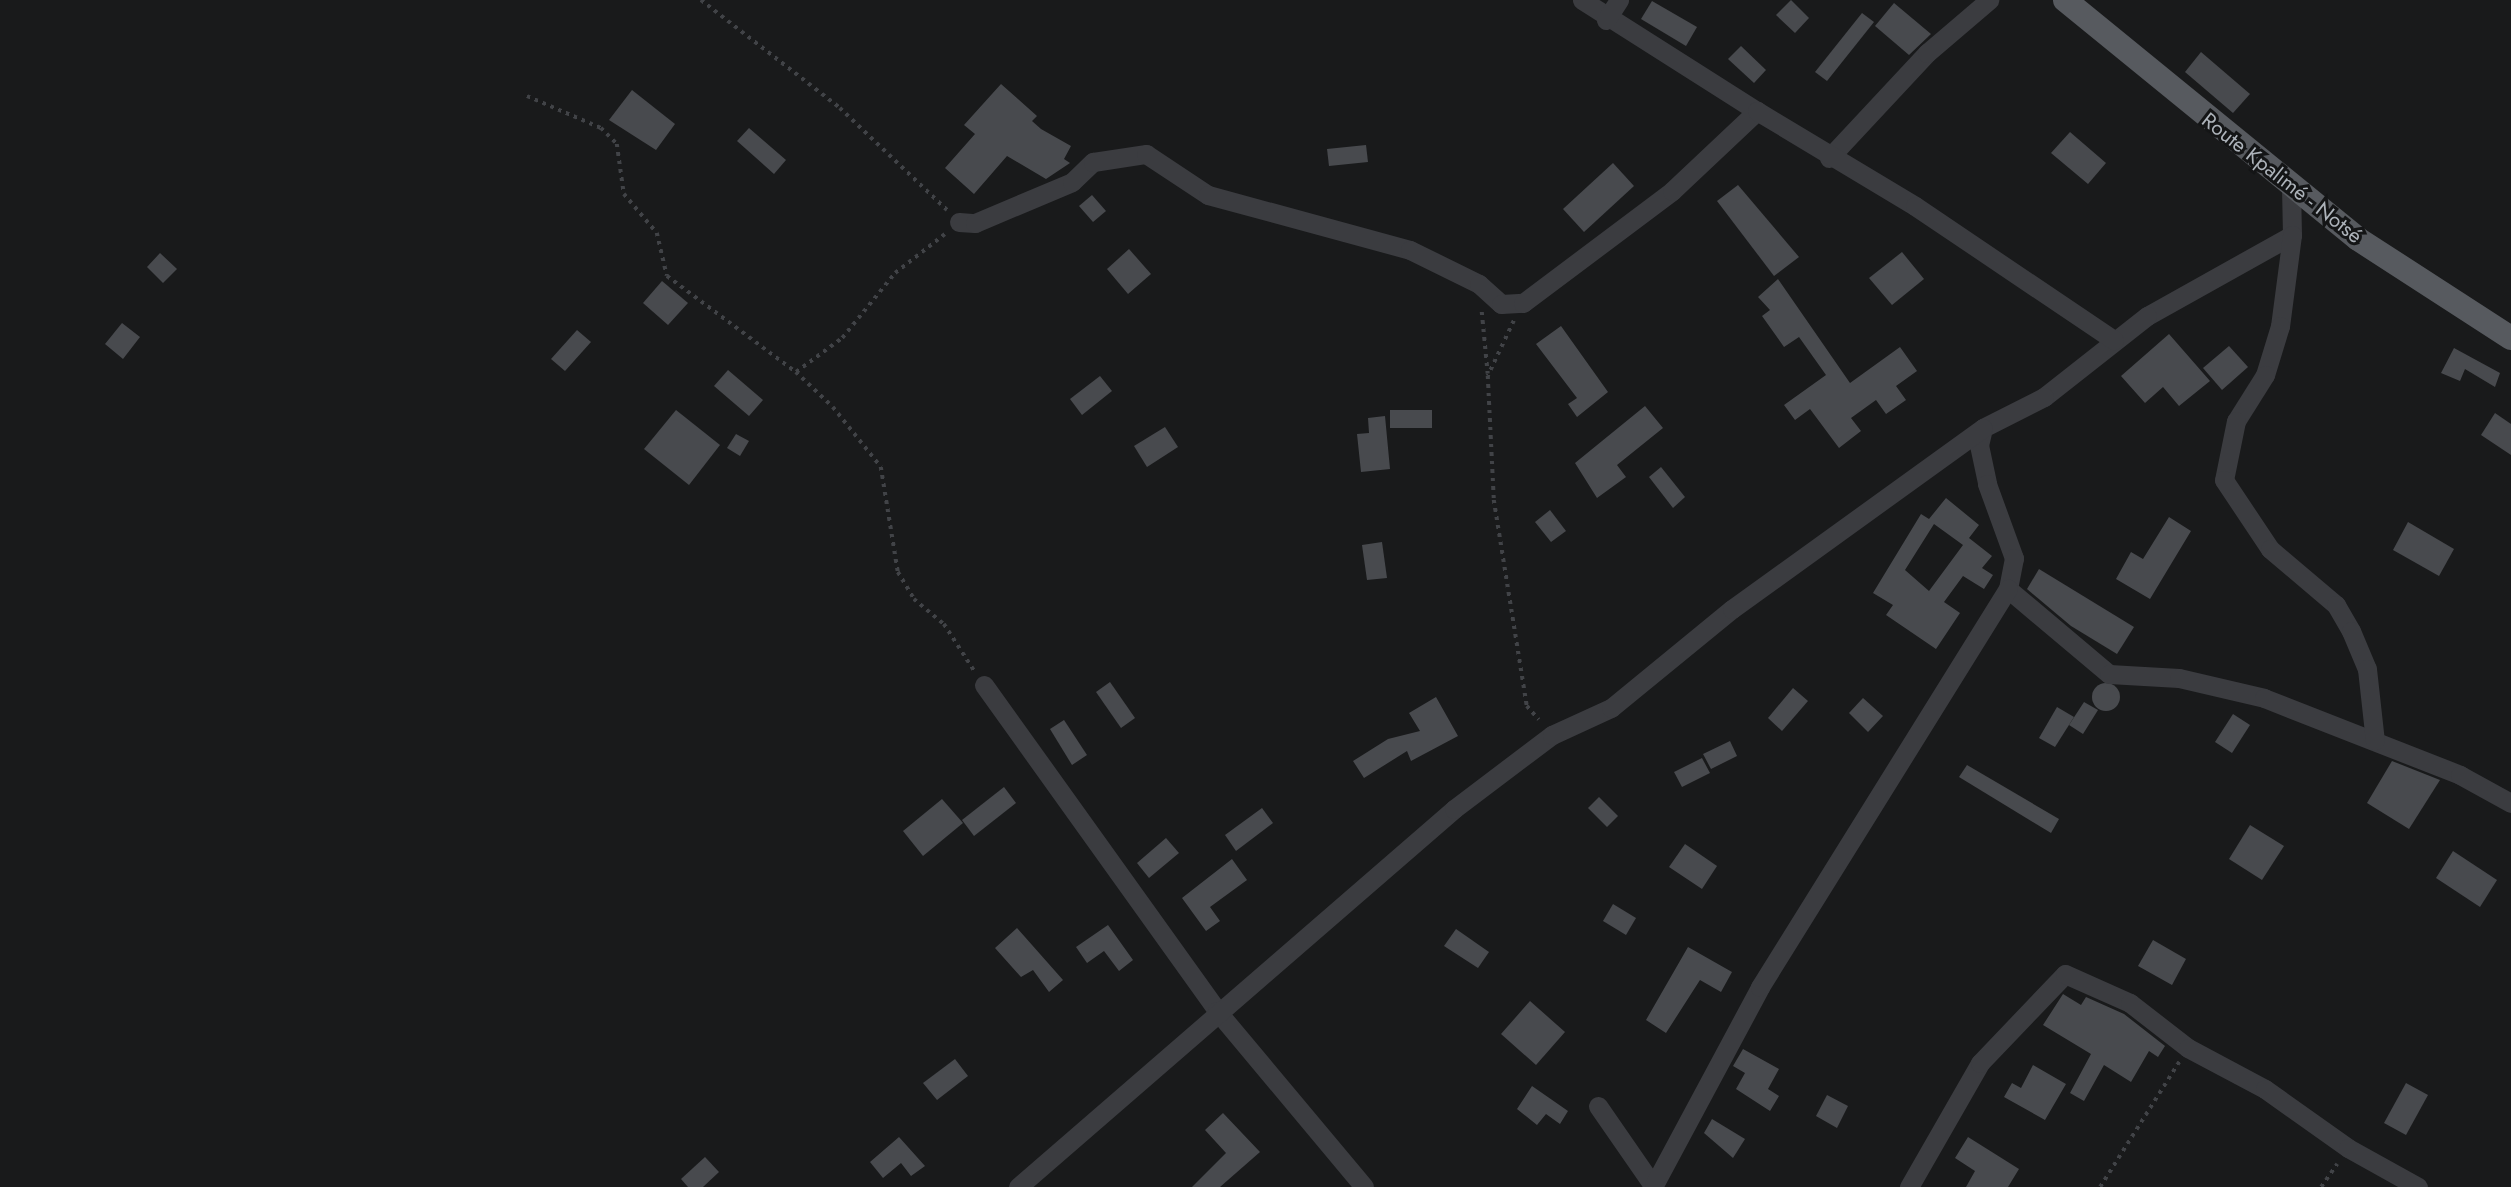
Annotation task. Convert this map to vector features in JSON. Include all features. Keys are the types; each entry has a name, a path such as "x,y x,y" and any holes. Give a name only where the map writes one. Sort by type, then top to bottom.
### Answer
{"main road":[{"name":"Route Kpalimé - Notsé","path":"2066,0 2291,187 2389,260 2511,338"}],"street":[{"path":"1582,0 1606,20 1829,158 1915,206 2113,340"},
{"path":"1606,20 1619,0"},
{"path":"1829,158 1927,53 1989,0"},
{"path":"959,222 975,223 1072,182 1093,162 1146,155 1208,195 1410,250 1479,284 1501,304 1523,303 1672,191 1757,111"},
{"path":"2291,187 2292,235 2280,326 2265,374 2236,421 2224,480 2270,549 2336,605 2351,631 2367,669 2375,741"},
{"path":"1018,1187 1217,1011 1454,809 1552,735 1611,708 1732,609 1983,428 2044,397 2113,340 2292,235"},
{"path":"1598,1106 1654,1186 1760,988 2008,589 2014,558 1987,484 1979,445 1983,428"},
{"path":"2008,589 2109,674 2179,678 2264,698 2375,741 2511,803"},
{"path":"984,685 1217,1011 1364,1187"},
{"path":"1909,1187 1950,1108 1980,1063 2065,974 2130,1003 2188,1048 2265,1088 2348,1148 2418,1187"}],"path":[{"path":"701,0 840,108 959,222 895,273 842,338 796,372"},
{"path":"527,96 601,128 617,144 624,194 657,233 667,276 796,372 833,407 880,467 898,572 914,599 944,624 984,685"},
{"path":"1479,284 1488,376 1494,500 1527,706 1552,735"},
{"path":"1488,376 1523,303"},
{"path":"2099,1187 2188,1048"},
{"path":"2321,1187 2348,1148"}],"building":[{"path":"1791,0 1809,18 1795,33 1776,15"},
{"path":"1652,1 1697,27 1686,46 1641,19"},
{"path":"1894,3 1931,34 1909,55 1875,26"},
{"path":"1862,13 1874,22 1827,81 1815,72"},
{"path":"1741,46 1766,70 1754,83 1728,59"},
{"path":"2201,52 2250,94 2233,113 2185,72"},
{"path":"1001,84 1037,116 1032,121 1041,129 1071,146 1064,159 1070,163 1046,179 1007,156 974,194 945,168 975,134 964,125"},
{"path":"632,90 675,124 656,150 609,120"},
{"path":"749,128 786,160 774,174 737,141"},
{"path":"2070,132 2106,163 2088,184 2051,153"},
{"path":"1366,145 1368,162 1329,166 1327,149"},
{"path":"1613,163 1634,186 1584,232 1563,209"},
{"path":"1738,185 1799,257 1774,276 1717,201"},
{"path":"1092,195 1106,211 1093,222 1079,206"},
{"path":"1129,249 1151,274 1128,294 1107,269"},
{"path":"1902,252 1924,279 1892,305 1869,278"},
{"path":"160,253 177,269 163,283 147,267"},
{"path":"1778,279 1850,383 1900,347 1917,371 1896,386 1906,400 1886,414 1876,400 1851,418 1861,431 1839,448 1810,409 1795,420 1784,405 1826,375 1799,337 1784,347 1762,316 1770,310 1758,297"},
{"path":"662,281 688,303 668,325 643,303"},
{"path":"122,323 140,337 123,359 105,344"},
{"path":"1561,326 1608,392 1577,417 1568,404 1577,398 1536,344"},
{"path":"577,330 591,342 565,371 551,359"},
{"path":"2169,334 2210,381 2179,406 2163,387 2145,403 2121,376"},
{"path":"2229,346 2248,367 2222,390 2203,368"},
{"path":"2454,348 2500,373 2495,387 2465,369 2460,381 2441,373"},
{"path":"728,370 763,400 749,416 714,386"},
{"path":"1100,376 1112,391 1082,415 1070,399"},
{"path":"1645,406 1663,428 1617,465 1626,477 1597,498 1575,463"},
{"path":"676,410 720,445 689,485 644,449"},
{"path":"1390,410 1432,410 1432,428 1390,428"},
{"path":"2495,413 2511,424 2511,455 2481,435"},
{"path":"1385,416 1390,469 1361,472 1357,434 1369,433 1368,418"},
{"path":"1165,427 1178,447 1147,467 1134,446"},
{"path":"736,434 749,441 740,456 727,448"},
{"path":"1661,467 1685,497 1673,508 1649,477"},
{"path":"1946,498 1979,525 1969,538 1992,556 1982,568 1993,575 1984,589 1963,576 1944,602 1960,613 1936,649 1886,615 1893,605 1873,593 1921,514 1929,519","holes":["1934,524 1963,545 1929,591 1905,570"]},
{"path":"1550,510 1566,531 1551,542 1535,522"},
{"path":"2169,517 2191,531 2150,599 2116,579 2131,552 2143,559"},
{"path":"2408,522 2454,549 2439,576 2393,550"},
{"path":"1382,542 1387,578 1367,580 1362,545"},
{"path":"2039,569 2134,627 2117,654 2071,626 2027,589"},
{"path":"1110,682 1135,718 1121,728 1096,692"},
{"path":"2106,683 2116,687 2120,697 2116,707 2106,711 2096,707 2092,697 2096,687"},
{"path":"1793,688 1808,701 1782,731 1768,718"},
{"path":"1436,697 1458,736 1411,761 1407,751 1364,778 1353,761 1388,739 1420,731 1409,713"},
{"path":"1863,698 1883,716 1868,732 1849,713"},
{"path":"2084,702 2098,710 2083,734 2069,725"},
{"path":"2057,707 2074,717 2055,747 2039,738"},
{"path":"2233,714 2250,725 2232,753 2215,742"},
{"path":"1064,720 1087,755 1072,765 1050,729"},
{"path":"1730,741 1737,756 1711,769 1703,754"},
{"path":"1702,758 1710,773 1682,787 1674,772"},
{"path":"2392,761 2440,780 2409,829 2367,803"},
{"path":"1967,765 2059,819 2051,833 1959,777"},
{"path":"1004,787 1016,803 974,836 962,820"},
{"path":"1599,797 1618,816 1607,827 1588,808"},
{"path":"942,799 963,823 923,856 903,831"},
{"path":"1262,808 1273,823 1236,851 1225,835"},
{"path":"2250,825 2284,846 2262,880 2229,859"},
{"path":"1166,838 1179,853 1149,878 1137,863"},
{"path":"1685,844 1717,866 1702,889 1669,867"},
{"path":"2453,851 2497,880 2480,907 2436,878"},
{"path":"1232,859 1247,880 1210,907 1220,921 1206,931 1182,898"},
{"path":"1613,904 1636,918 1626,935 1603,921"},
{"path":"1108,925 1133,960 1119,971 1104,951 1087,963 1076,947"},
{"path":"1017,928 1063,980 1049,992 1033,970 1021,977 995,948"},
{"path":"1456,929 1489,952 1478,968 1444,946"},
{"path":"2153,940 2186,959 2172,985 2138,966"},
{"path":"1688,947 1732,972 1721,992 1700,980 1666,1033 1646,1020"},
{"path":"2063,994 2081,1005 2086,997 2124,1014 2165,1046 2158,1057 2149,1051 2131,1082 2104,1065 2084,1101 2070,1093 2091,1054 2043,1025"},
{"path":"1530,1001 1565,1032 1536,1065 1501,1034"},
{"path":"1743,1049 1779,1069 1768,1089 1779,1096 1770,1111 1736,1089 1745,1073 1733,1066"},
{"path":"955,1059 968,1076 937,1100 923,1083"},
{"path":"2033,1065 2066,1084 2045,1120 2004,1097 2012,1083 2021,1088"},
{"path":"2406,1083 2428,1095 2406,1135 2384,1123"},
{"path":"1532,1086 1568,1111 1560,1124 1546,1114 1537,1125 1517,1109"},
{"path":"1827,1095 1848,1106 1837,1128 1816,1116"},
{"path":"1223,1113 1260,1152 1220,1187 1192,1187 1226,1153 1205,1130"},
{"path":"1712,1119 1745,1139 1733,1158 1704,1133"},
{"path":"899,1137 925,1166 911,1176 901,1163 883,1178 870,1162"},
{"path":"1968,1137 2019,1169 2008,1187 1966,1187 1975,1171 1955,1158"},
{"path":"705,1157 719,1172 703,1187 688,1187 681,1179"}]}
